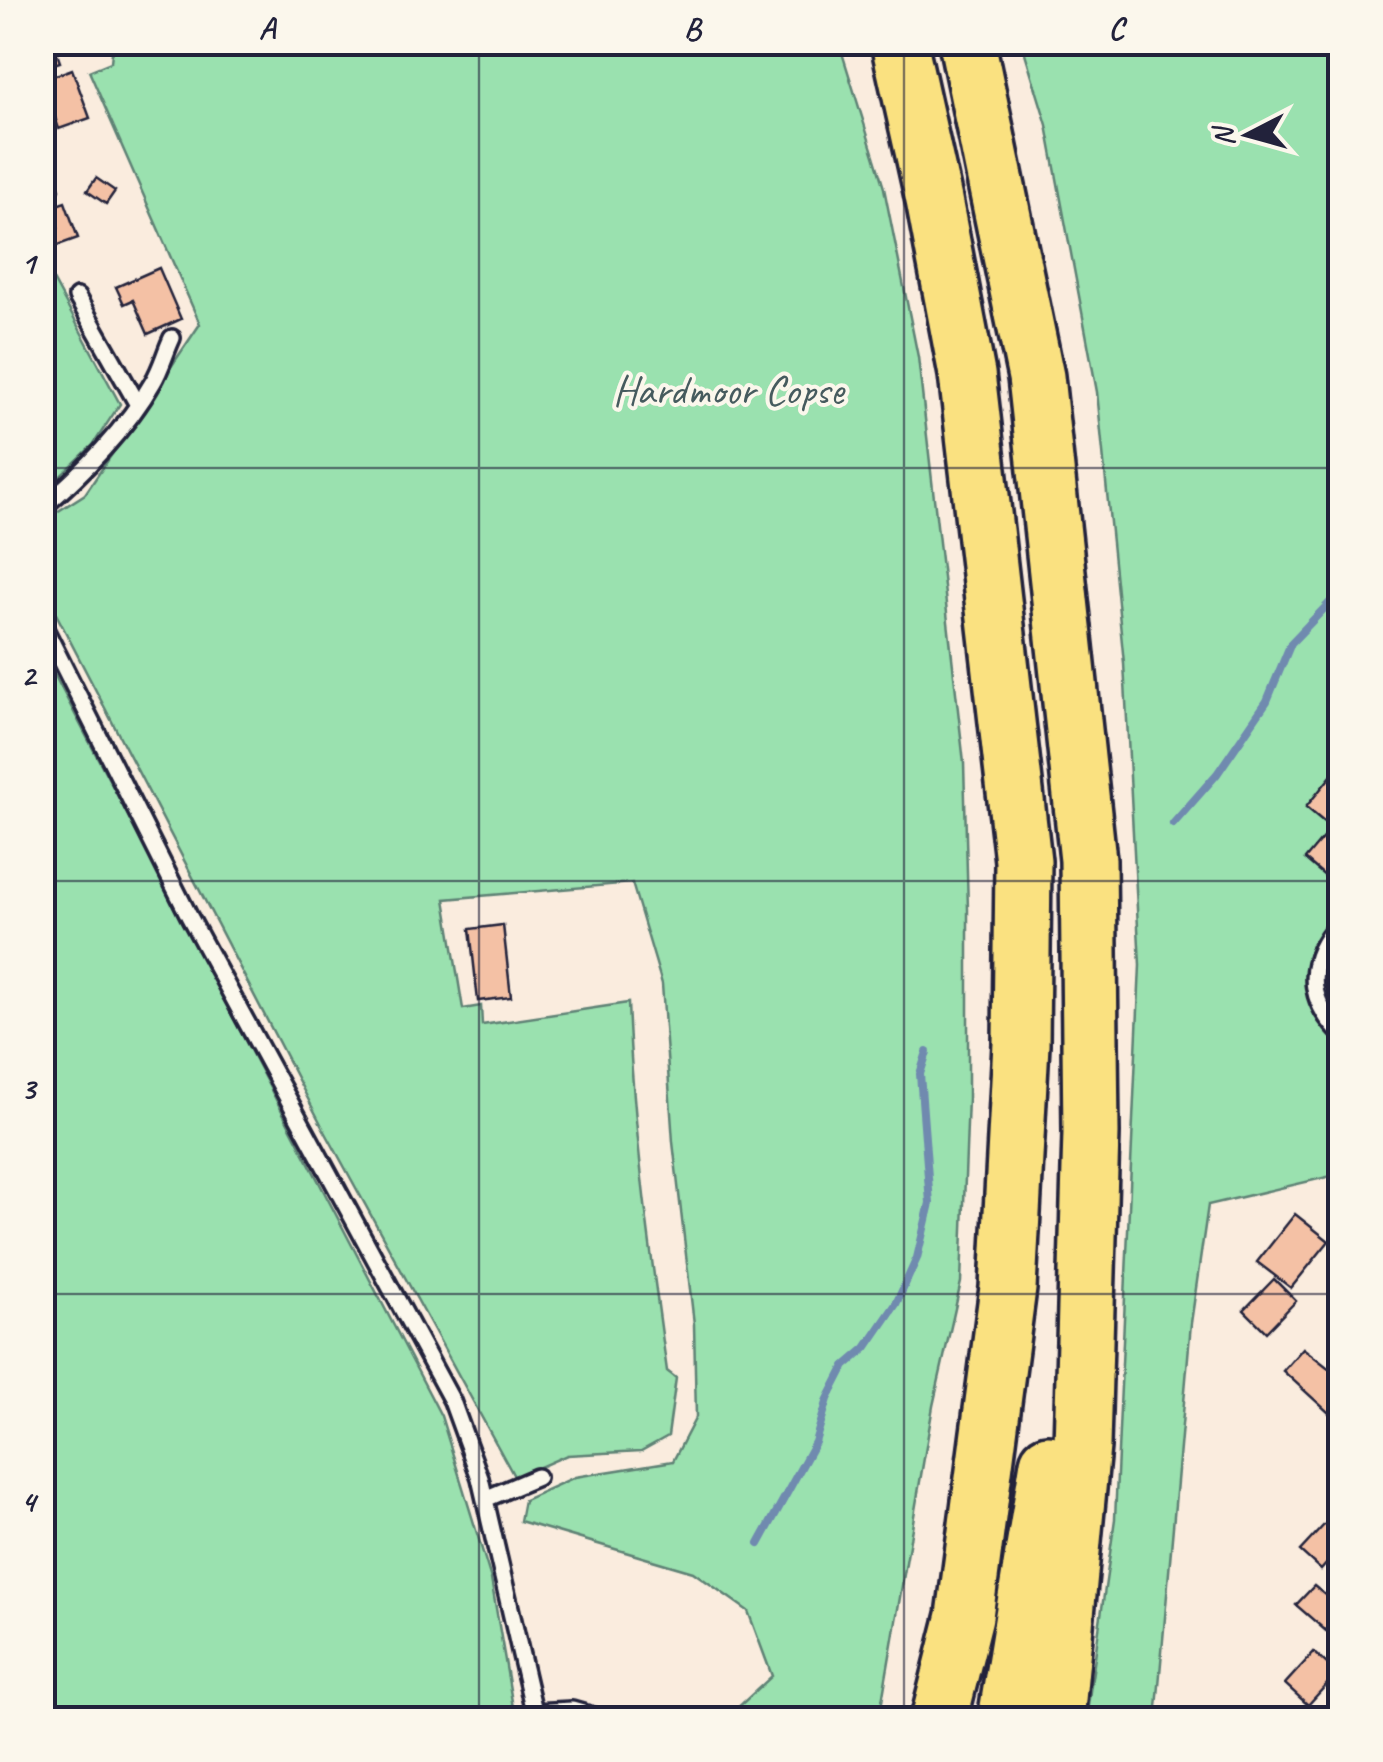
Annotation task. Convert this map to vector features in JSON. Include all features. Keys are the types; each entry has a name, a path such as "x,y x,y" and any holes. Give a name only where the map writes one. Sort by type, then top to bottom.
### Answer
{"highway":[{"path":"898,42 934,200 967,374 1023,861 1020,1044 1008,1288 965,1616 939,1720"},
{"path":"967,42 1036,378 1088,860 1091,1133 1082,1446 1056,1720"},
{"path":"1006,1720 1050,1450 1091,1133"}],"lane":[{"path":"77,296 138,403"},
{"path":"42,508 86,471 138,403 153,383 172,338"},
{"path":"42,623 189,916 452,1400 485,1499 535,1716 572,1710 607,1720"},
{"path":"1340,922 1322,942 1313,974 1321,1008 1340,1033"},
{"path":"485,1499 537,1477"}],"green space":[{"name":"Hardmoor Copse","path":"113,43 839,43 884,188 918,357 964,763 968,910 968,1098 961,1282 933,1406 879,1719 735,1719 733,1712 772,1676 748,1611 693,1572 520,1521 524,1500 575,1477 673,1461 696,1417 694,1324 673,1142 662,984 632,883 445,899 463,1009 481,1006 482,1025 628,1003 649,1233 667,1371 676,1378 668,1436 641,1451 567,1455 515,1478 321,1124 53,608 43,597 43,521 85,494 200,324 89,71 111,62"},
{"path":"1022,43 1340,43 1340,1174 1208,1205 1191,1323 1156,1719 1086,1719 1115,1519 1140,965 1124,663 1097,392 1047,125"},
{"path":"46,267 120,404 93,445 43,493 42,269"},
{"path":"42,651 441,1416 491,1579 515,1719 43,1719"}],"building":[{"path":"42,42 53,42 60,62 42,68"},
{"path":"72,69 90,118 59,129 42,80"},
{"path":"42,145 60,189 54,206 65,202 78,238 53,247 47,232 58,228 50,207 42,210"},
{"path":"96,178 115,191 106,204 87,191"},
{"path":"159,268 181,319 148,334 133,300 124,304 116,287"},
{"path":"1340,765 1340,889 1305,859 1331,828 1306,807"},
{"path":"503,925 511,997 478,1001 470,929"},
{"path":"1295,1214 1329,1241 1291,1288 1257,1262"},
{"path":"1274,1279 1296,1301 1266,1332 1244,1310"},
{"path":"1303,1348 1340,1377 1340,1400 1329,1413 1283,1371"},
{"path":"1334,1520 1340,1525 1340,1548 1321,1570 1300,1551 1325,1524 1328,1527"},
{"path":"1314,1586 1325,1595 1331,1589 1338,1596 1333,1602 1340,1615 1326,1631 1296,1605"},
{"path":"1314,1652 1337,1673 1308,1705 1285,1684"}],"waterway":[{"path":"1173,824 1217,774 1267,701 1291,643 1340,592"},
{"path":"759,1544 815,1442 828,1399 845,1366 866,1348 896,1304 917,1258 930,1203 920,1074 927,1052"}]}
